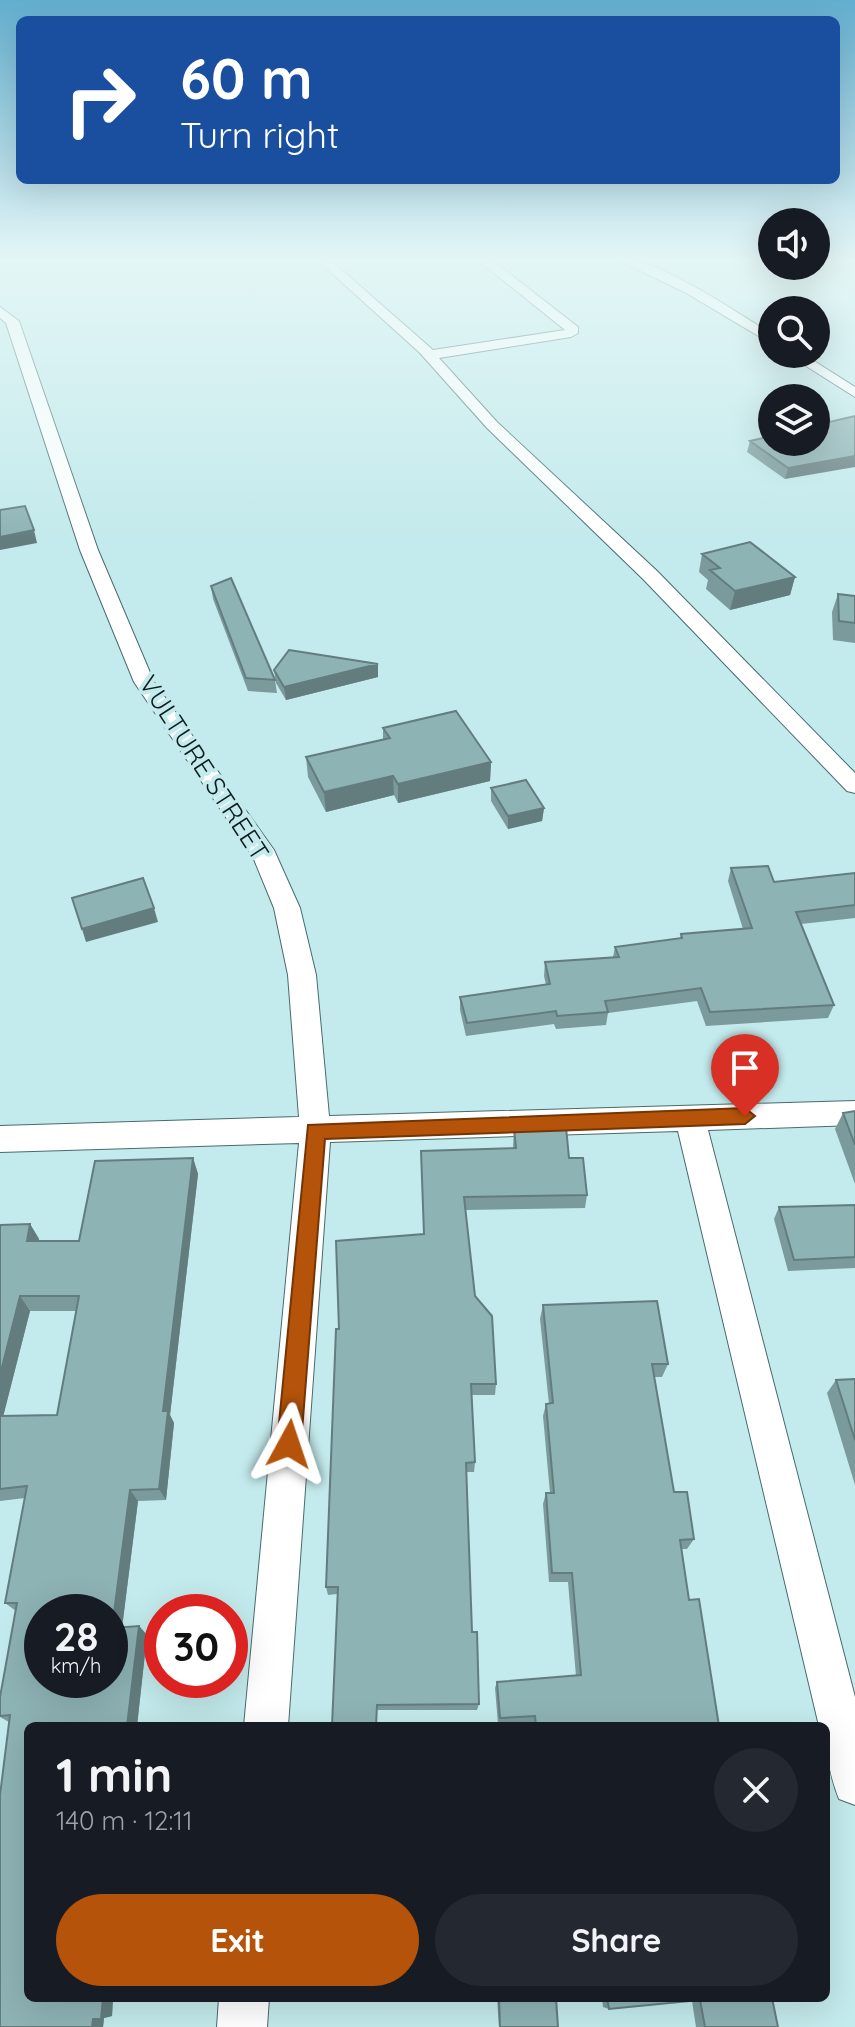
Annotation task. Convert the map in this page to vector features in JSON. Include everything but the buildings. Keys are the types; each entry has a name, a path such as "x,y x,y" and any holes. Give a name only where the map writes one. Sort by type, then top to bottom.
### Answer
{"street":[{"name":"VULTURE STREET","path":"22,352 89,550 144,682 265,856 287,908 302,975 315,1131 266,1722"},
{"path":"425,352 492,425 650,575 855,786"},
{"path":"429,355 451,352"},
{"path":"816,368 855,393"},
{"path":"0,1139 855,1113"},
{"path":"690,1118 855,1783"},
{"path":"242,2027 244,2002"}],"route":[{"path":"289,1444 315,1131 745,1116"}]}
